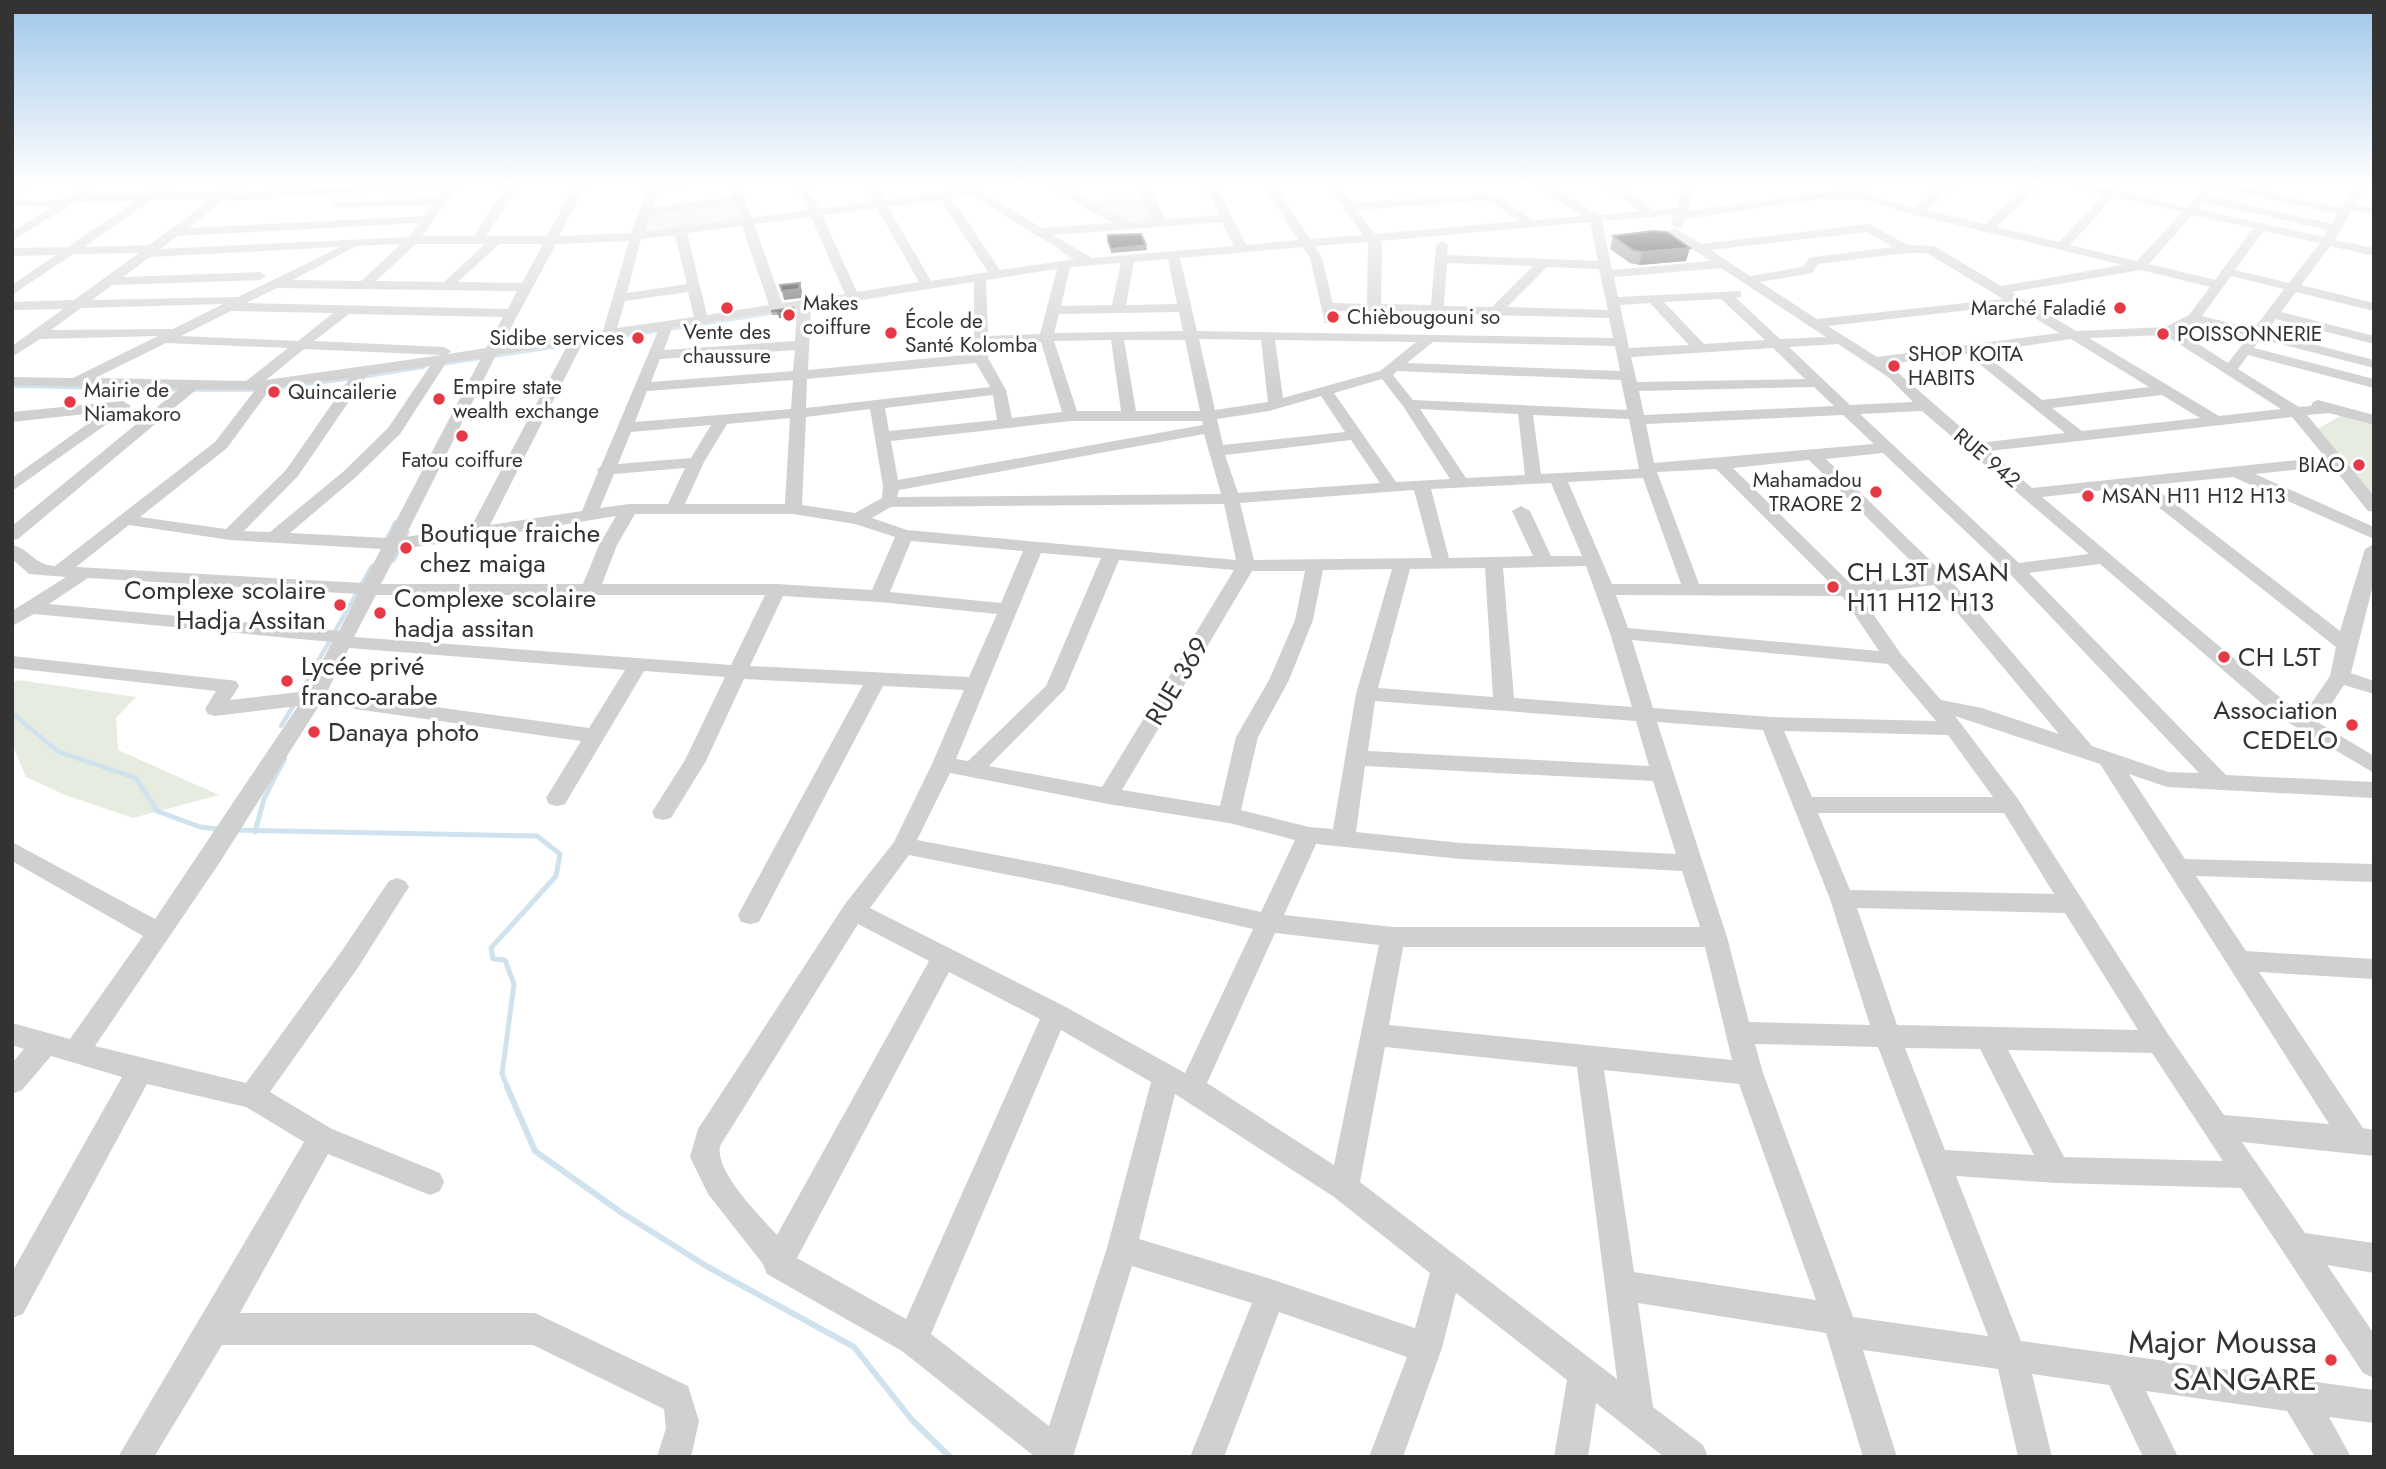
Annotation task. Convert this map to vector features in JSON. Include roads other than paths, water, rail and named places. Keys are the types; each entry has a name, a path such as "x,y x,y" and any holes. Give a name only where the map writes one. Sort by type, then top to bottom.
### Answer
{"street":[{"path":"12,291 66,254"},
{"path":"12,354 147,254"},
{"path":"182,254 275,261"},
{"path":"109,281 275,261 310,254"},
{"path":"75,382 337,254"},
{"path":"365,285 399,254"},
{"path":"447,286 482,254"},
{"path":"76,1052 212,856 314,697 395,544 483,355 513,313 546,254"},
{"path":"608,336 631,254"},
{"path":"686,254 702,321"},
{"path":"758,254 777,309"},
{"path":"833,254 853,297"},
{"path":"909,254 927,285"},
{"path":"982,254 996,274"},
{"path":"1075,254 1088,261"},
{"path":"12,381 249,386 440,362 1065,264 1167,254"},
{"path":"1173,254 1216,451 1231,499 1246,566"},
{"path":"1313,254 1333,336"},
{"path":"1374,308 1376,254"},
{"path":"1437,310 1442,254"},
{"path":"1606,254 1606,270 1648,471 1692,589"},
{"name":"RUE 942","path":"1707,254 1893,374 1926,406 2281,709 2374,766"},
{"path":"1747,280 1808,270 1813,261 1871,254"},
{"path":"1937,254 2216,421"},
{"path":"2088,254 2220,285"},
{"path":"2000,290 2140,266 2151,254"},
{"path":"1874,362 2073,335 2168,331 2194,318 2242,254"},
{"path":"2230,370 2318,254"},
{"path":"1118,310 1129,257"},
{"path":"1441,259 1543,262 1606,270 1723,264"},
{"path":"232,303 275,261"},
{"path":"1496,311 1543,262"},
{"path":"1065,264 1046,337 1070,416"},
{"path":"2230,272 2374,307"},
{"path":"980,277 981,358 999,390 1005,422"},
{"path":"275,284 527,287"},
{"path":"618,298 694,287"},
{"path":"1327,306 1496,311 1614,308 1654,299 1765,291"},
{"path":"1725,295 2015,569 2220,782"},
{"path":"1654,299 1700,348"},
{"path":"1814,323 2019,301"},
{"path":"12,306 232,303 344,311 513,313"},
{"path":"793,509 804,305"},
{"path":"1053,310 1184,308"},
{"path":"249,386 344,311"},
{"path":"2272,314 2368,338 2374,316"},
{"path":"2194,318 2374,363"},
{"path":"589,515 666,327"},
{"path":"36,335 178,331"},
{"path":"2168,331 2297,412 2374,507"},
{"path":"1268,336 1276,404"},
{"path":"981,340 1046,337 1333,336 1700,348 1840,340"},
{"path":"1117,337 1129,416"},
{"path":"858,519 889,494 1210,422 1326,392 1390,370 1430,338"},
{"path":"163,339 483,355"},
{"path":"476,534 577,341"},
{"path":"654,355 802,345"},
{"path":"1970,349 2078,436"},
{"path":"2244,351 2374,384"},
{"path":"642,387 801,376 981,358"},
{"path":"273,538 350,474 394,431 440,362"},
{"path":"1390,370 1629,382 1818,383"},
{"path":"1390,370 1461,483"},
{"path":"230,535 292,473 361,373"},
{"path":"12,486 155,384"},
{"path":"12,535 194,384"},
{"path":"59,571 128,520 220,445 266,384"},
{"path":"2260,389 2374,420"},
{"path":"624,428 799,413 999,390"},
{"path":"2039,405 2163,390"},
{"path":"1326,392 1391,487"},
{"path":"877,404 889,494"},
{"path":"1409,404 1636,417 1926,406"},
{"path":"15,418 123,406"},
{"path":"1975,448 2331,408"},
{"path":"1525,410 1534,480"},
{"path":"883,437 1070,416 1129,416 1210,422"},
{"path":"674,509 696,462 722,420"},
{"path":"1216,451 1356,435"},
{"path":"889,494 1231,499 1421,485 1558,479 1887,448"},
{"path":"1813,455 1938,578 2098,757 2176,867 2236,960 2364,1141"},
{"path":"2028,493 2337,461"},
{"path":"606,470 696,462"},
{"path":"1720,464 1847,590 1895,658 1954,728 2010,805 2159,1042 2374,1362"},
{"path":"2236,472 2374,534"},
{"path":"1558,479 1605,589 1620,633 1689,863 1715,937 1749,1073 1840,1325 1880,1457"},
{"path":"2138,482 2346,645"},
{"path":"1421,485 1442,564"},
{"path":"128,520 230,535 395,544 629,509 793,509 858,519 905,536 1246,566 1593,561"},
{"path":"590,590 608,545 629,509"},
{"path":"1521,511 1545,562"},
{"path":"879,596 905,536"},
{"path":"778,1265 779,1259 732,1203 705,1159 704,1149 708,1138 854,911 904,846 943,764 1034,547"},
{"path":"2306,725 2340,676 2346,645 2374,549"},
{"path":"12,550 35,570 370,589 777,590 879,596 1007,609"},
{"path":"973,769 1055,689 1112,554"},
{"path":"1605,589 1847,590 2104,558"},
{"path":"1494,563 1504,706"},
{"path":"1343,839 1366,694 1402,564"},
{"path":"1228,815 1247,737 1279,680 1304,620 1315,565"},
{"name":"RUE 369","path":"1108,796 1246,566"},
{"path":"12,620 86,572"},
{"path":"663,812 695,761 777,590"},
{"path":"32,608 343,640 638,665 975,684"},
{"path":"1620,633 1895,658"},
{"path":"12,662 229,686 215,709 314,697 593,736"},
{"path":"557,798 638,665"},
{"path":"2340,676 2374,688"},
{"path":"750,915 876,680"},
{"path":"1366,694 1771,724 1954,728"},
{"path":"1934,705 1975,713 2167,779 2374,790"},
{"path":"1771,724 1842,899 1888,1036 2011,1355 2035,1457"},
{"path":"1354,758 1662,774"},
{"path":"943,764 1108,796 1228,815 1309,835 1460,851 1689,863"},
{"path":"1806,805 2010,805"},
{"path":"778,1265 913,1340 1057,1455 1122,1248 1179,1082 1268,923 1309,835"},
{"path":"904,846 1060,876 1268,923 1393,937 1715,937"},
{"path":"12,850 159,933"},
{"path":"2176,867 2374,873"},
{"path":"252,1096 350,959 397,887"},
{"path":"1842,899 2070,904"},
{"path":"854,911 1055,1014 1179,1082 1344,1187 1692,1457"},
{"path":"1344,1187 1393,937"},
{"path":"778,1265 944,958"},
{"path":"2236,960 2374,969"},
{"path":"913,1340 1055,1014"},
{"path":"1739,1033 2159,1042"},
{"path":"12,1034 140,1071 252,1096 322,1138 430,1182"},
{"path":"1374,1035 1749,1073"},
{"path":"1988,1038 2056,1170"},
{"path":"12,1082 45,1044"},
{"path":"1588,1057 1622,1285 1638,1415"},
{"path":"12,1303 140,1071"},
{"path":"2216,1127 2364,1141"},
{"path":"135,1457 214,1329 322,1138"},
{"path":"1937,1162 2056,1170 2249,1175"},
{"path":"2296,1246 2374,1258"},
{"path":"1122,1248 1271,1294 1426,1348"},
{"path":"1386,1457 1426,1348 1447,1267"},
{"path":"1622,1285 2011,1355 2374,1407"},
{"path":"1207,1457 1271,1294"},
{"path":"214,1329 535,1329 676,1398 684,1415 682,1434 674,1457"},
{"path":"2119,1371 2161,1457"},
{"path":"1571,1457 1584,1374"},
{"path":"2297,1396 2334,1457"}],"waterway":[{"path":"1066,254 1073,259"},
{"path":"861,299 887,295"},
{"path":"583,343 777,313"},
{"path":"443,364 594,341"},
{"path":"363,377 424,367"},
{"path":"266,390 355,378"},
{"path":"12,386 180,390"},
{"path":"193,390 257,390"},
{"path":"387,538 395,522"},
{"path":"405,538 408,532"},
{"path":"393,561 406,537"},
{"path":"299,695 372,566"},
{"path":"281,726 295,703"},
{"path":"12,713 59,752 136,778 139,783"},
{"path":"272,783 285,759"},
{"path":"138,781 157,811 200,827 219,829"},
{"path":"255,830 264,799 272,783"},
{"path":"235,830 255,830"},
{"path":"255,830 537,836 560,854 556,876 491,948 493,959 505,960 514,984 502,1074 508,1088"},
{"path":"507,1087 535,1151 622,1213 708,1267 854,1347 912,1420 950,1457"}],"place":[{"name":"Vente des chaussure","path":"727,308"},
{"name":"Marché Faladié","path":"2120,308"},
{"name":"Makes coiffure","path":"789,315"},
{"name":"Chièbougouni so","path":"1333,317"},
{"name":"École de Santé Kolomba","path":"891,333"},
{"name":"POISSONNERIE","path":"2163,334"},
{"name":"Sidibe services","path":"638,338"},
{"name":"SHOP KOITA HABITS","path":"1894,366"},
{"name":"Quincailerie","path":"274,392"},
{"name":"Empire state wealth exchange","path":"439,399"},
{"name":"Mairie de Niamakoro","path":"70,402"},
{"name":"Fatou coiffure","path":"462,436"},
{"name":"BIAO","path":"2359,465"},
{"name":"Mahamadou TRAORE 2","path":"1876,492"},
{"name":"MSAN H11 H12 H13","path":"2088,496"},
{"name":"Boutique fraiche chez maiga","path":"406,548"},
{"name":"CH L3T MSAN H11 H12 H13","path":"1833,587"},
{"name":"Complexe scolaire Hadja Assitan","path":"340,605"},
{"name":"Complexe scolaire hadja assitan","path":"380,613"},
{"name":"CH L5T","path":"2224,657"},
{"name":"Lycée privé franco-arabe","path":"287,681"},
{"name":"Association CEDELO","path":"2352,725"},
{"name":"Danaya photo","path":"314,732"},
{"name":"Major Moussa SANGARE","path":"2331,1360"}]}
